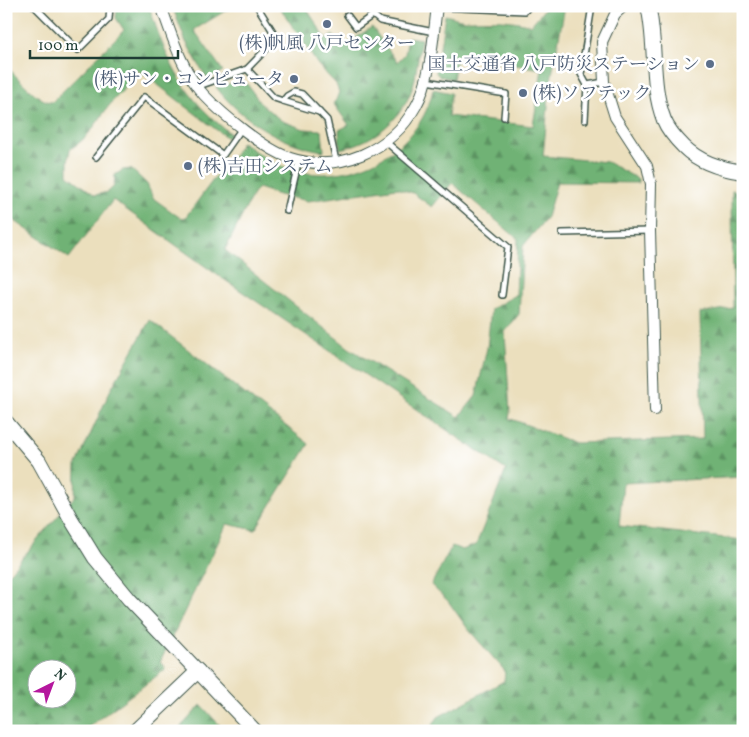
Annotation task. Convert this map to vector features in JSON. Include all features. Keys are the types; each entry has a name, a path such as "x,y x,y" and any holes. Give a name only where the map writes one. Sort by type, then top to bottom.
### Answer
{"street":[{"path":"161,6 175,45 189,73 204,94 267,146 289,157 310,162 336,162 354,158 372,151 403,127 417,105 426,80 437,6"},
{"path":"624,6 615,14 602,42 604,82 615,117 648,166 651,184 650,231 655,410"},
{"path":"648,6 653,26 657,90 664,120 676,139 693,156 716,167 743,172"},
{"path":"6,422 39,461 71,520 96,558 129,599 255,731"},
{"path":"135,731 198,671"}],"lane":[{"path":"34,6 78,50 109,19 110,6"},
{"path":"198,86 247,70 277,38 257,6"},
{"path":"347,14 356,27 373,15 375,6"},
{"path":"437,6 525,12 529,6"},
{"path":"585,120 587,85 581,74 592,6"},
{"path":"373,15 380,21 434,32"},
{"path":"247,70 274,98 319,112"},
{"path":"426,80 506,94 504,117"},
{"path":"587,85 604,82"},
{"path":"284,101 287,96 294,92 302,94 327,120 336,162"},
{"path":"96,158 144,97 223,155 243,128"},
{"path":"386,142 508,246 502,295"},
{"path":"287,211 299,160"},
{"path":"562,233 650,231"}],"green space":[{"path":"117,6 149,6 170,62 179,78 200,106 231,134 227,138 137,70 88,134 70,149 68,175 95,195 108,192 114,186 115,175 123,170 131,169 147,184 153,198 179,217 185,218 242,142 274,163 288,169 318,174 340,173 382,158 400,145 415,129 426,110 433,89 451,93 448,116 533,126 542,69 457,56 453,79 439,76 436,73 445,15 466,20 502,20 531,25 547,6 565,6 550,85 543,156 607,162 638,179 639,183 557,182 547,217 523,246 519,314 505,332 509,419 575,443 703,439 700,313 733,308 732,190 743,192 743,477 623,483 619,526 743,540 743,731 429,731 438,717 504,681 505,671 468,629 448,601 431,585 452,546 462,550 476,545 506,470 213,272 113,200 69,258 6,215 6,66 34,93 52,102 124,30 116,18","holes":["452,183 518,239 516,295 491,309 487,348 476,396 459,417 349,348 225,250 254,192 258,188 308,201 397,188 413,193 432,207"]},
{"path":"172,6 233,6 194,30 223,71 210,78 206,77 186,42"},
{"path":"279,6 305,6 326,39 333,35 342,47 372,27 397,62 405,54 408,37 421,39 411,92 398,115 388,125 366,140 340,149 339,130 349,125 333,103 339,92 336,84 318,65"},
{"path":"241,81 247,84 262,105 282,121 304,129 320,130 322,132 324,151 294,143 264,129 237,110 216,87"},
{"path":"150,320 309,444 255,530 227,524 160,662 166,669 83,731 6,731 6,577 75,496 76,466 110,391"},
{"path":"201,705 225,731 177,731"}],"place":[{"name":"(株)帆風 八戸センター","path":"327,24"},
{"name":"国土交通省 八戸防災ステーション","path":"710,64"},
{"name":"(株)サン・コンピュータ","path":"294,79"},
{"name":"(株)ソフテック","path":"523,93"},
{"name":"(株)吉田システム","path":"188,166"}]}
